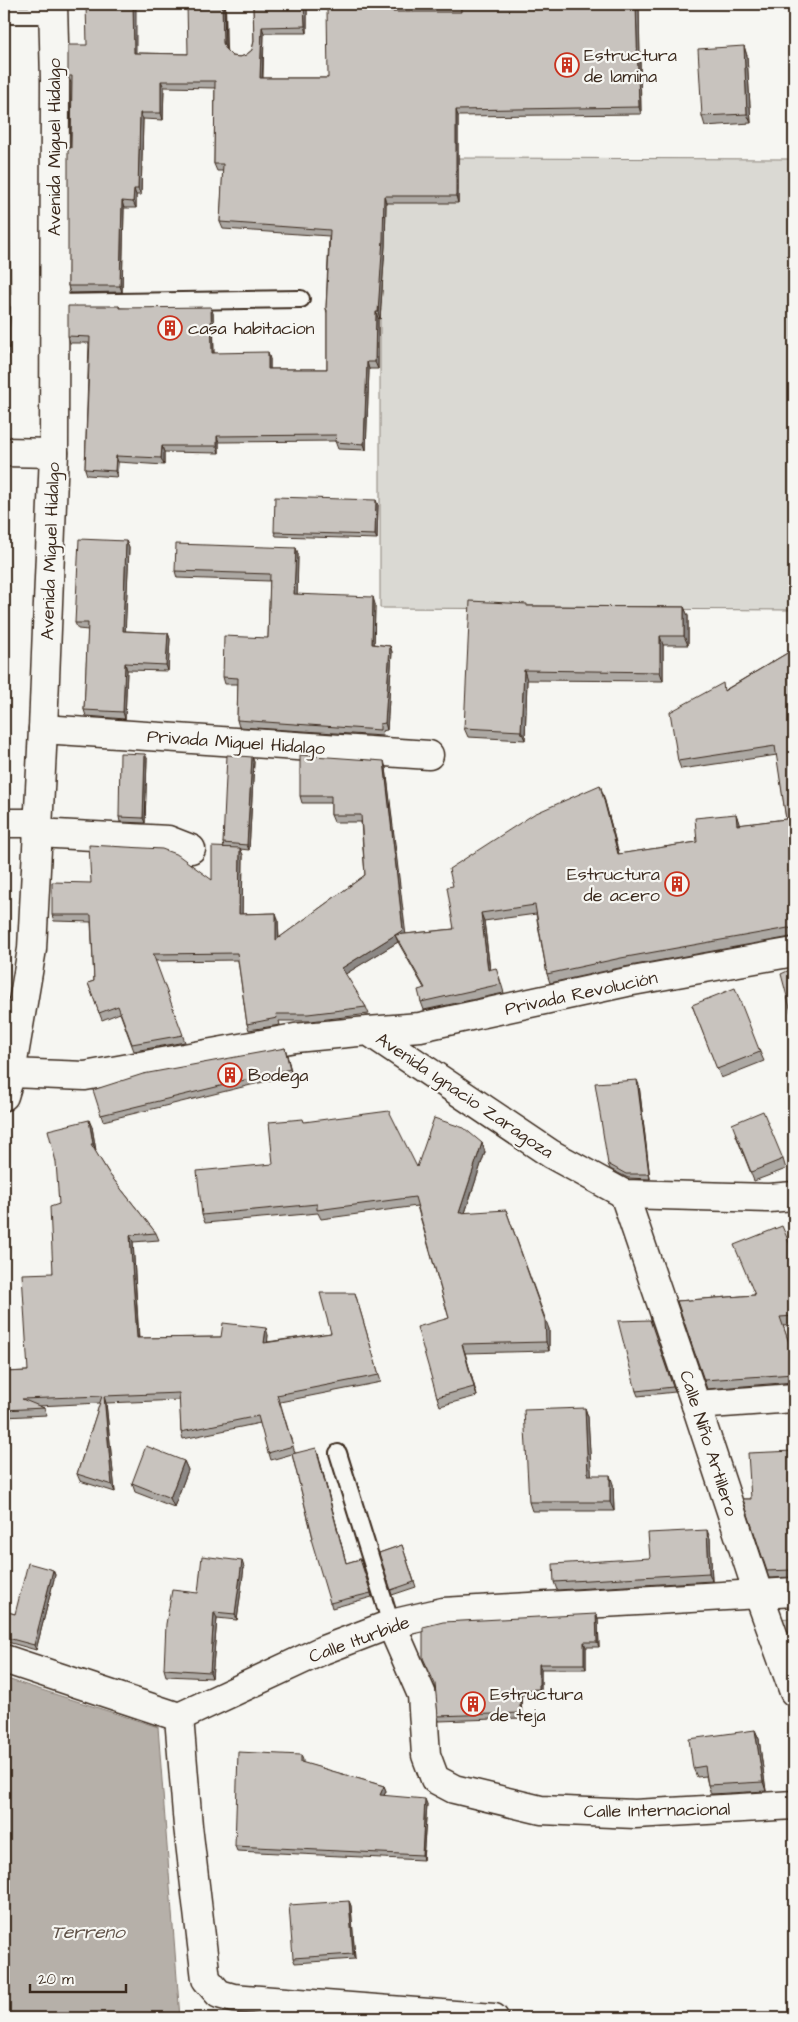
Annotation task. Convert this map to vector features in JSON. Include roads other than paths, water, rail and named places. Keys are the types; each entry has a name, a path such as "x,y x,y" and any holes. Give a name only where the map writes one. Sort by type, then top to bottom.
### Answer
{"street":[{"path":"240,4 241,48"},
{"name":"Avenida Miguel Hidalgo","path":"6,1081 32,949 43,729 54,453 55,81 53,10"},
{"path":"4,452 54,453"},
{"name":"Privada Miguel Hidalgo","path":"43,729 429,754"},
{"path":"4,823 168,840 191,849"},
{"name":"Privada Revolución","path":"368,1030 420,1027 628,982 794,952"},
{"name":"Avenida Ignacio Zaragoza","path":"6,1081 85,1076 295,1038 368,1030 551,1154 624,1194 769,1198 794,1196"},
{"name":"Calle Niño Artillero","path":"624,1194 758,1593 794,1692"},
{"path":"696,1405 794,1398"},
{"name":"Calle Iturbide","path":"179,1718 322,1650 391,1624 443,1612 794,1592"},
{"name":"Calle Internacional","path":"391,1624 422,1695 426,1754 435,1779 454,1789 541,1810 635,1814 794,1805"},
{"path":"4,1659 179,1718 188,1826 206,1979 219,1994 233,1998 494,2018"}],"lane":[{"path":"4,15 53,10"},
{"path":"54,302 301,299"},
{"path":"338,1453 391,1624"}],"water":[{"name":"Terreno","path":"4,1678 158,1727 180,2018 4,2018"}],"place":[{"name":"Estructura de lamina","path":"567,65"},
{"name":"casa habitacion","path":"170,328"},
{"name":"Estructura de acero","path":"677,884"},
{"name":"Bodega","path":"230,1075"},
{"name":"Estructura de teja","path":"473,1704"}]}
